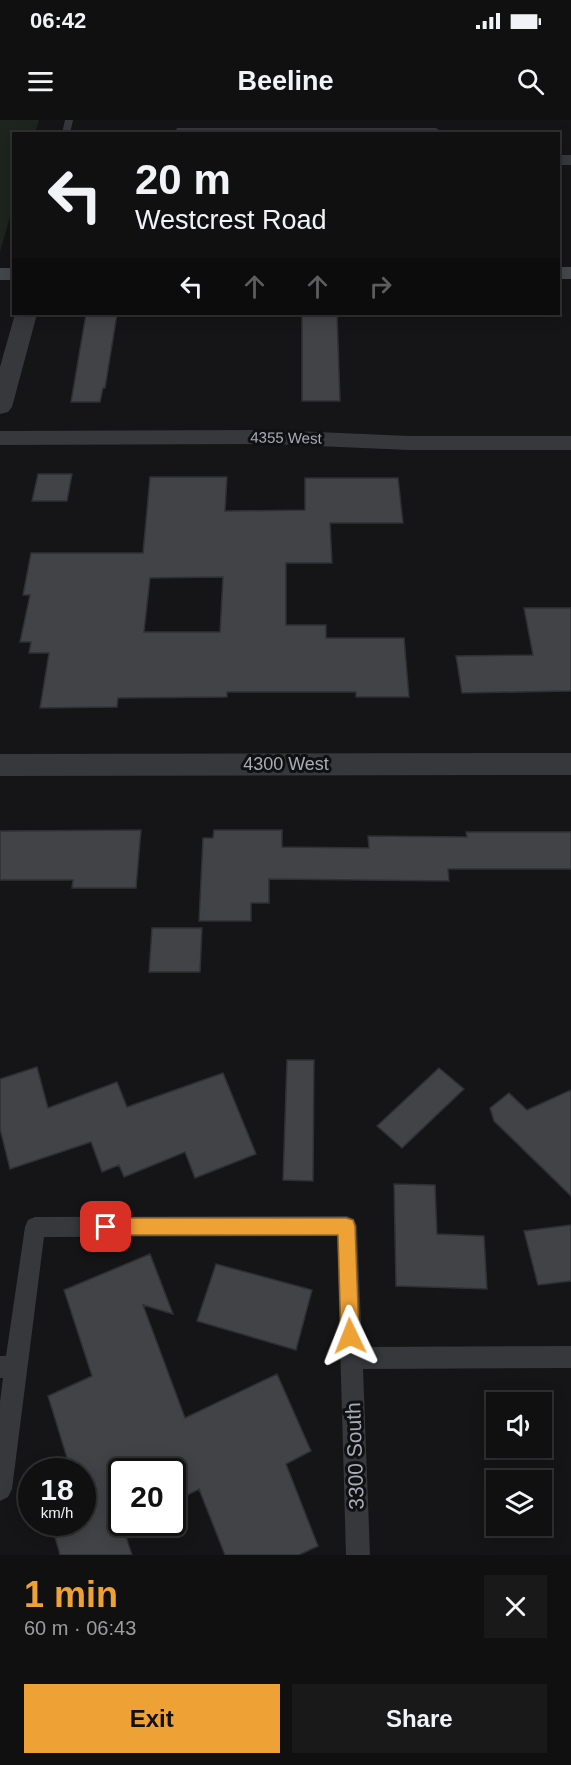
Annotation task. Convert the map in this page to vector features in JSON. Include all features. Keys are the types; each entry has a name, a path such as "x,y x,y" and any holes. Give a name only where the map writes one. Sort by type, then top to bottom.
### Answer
{"street":[{"path":"0,407 26,315"},
{"name":"4355 West","path":"0,438 271,437 409,443 571,443"},
{"name":"4300 West","path":"0,765 571,764"}],"lane":[{"path":"179,132 181,120"},
{"name":"3300 South","path":"8,1367 35,1227 346,1226 358,1555"},
{"path":"351,1358 571,1357"},
{"path":"0,1489 8,1367"}],"shaded area":[{"path":"0,120 39,120 35,132 12,132 12,210 0,252"}],"building":[{"path":"86,315 117,315 105,388 103,388 100,402 71,402"},
{"path":"302,315 337,315 340,401 302,401"},
{"path":"38,474 72,474 67,501 32,501"},
{"path":"150,477 227,477 225,511 305,510 305,478 398,478 403,523 330,523 332,563 286,563 286,625 326,625 326,638 404,638 409,697 356,697 356,692 227,692 227,697 118,698 117,707 40,708 49,653 29,653 31,642 20,642 30,595 23,595 31,553 143,553","holes":["223,577 220,632 144,632 150,578"]},
{"path":"524,608 571,608 571,691 462,693 456,656 533,655"},
{"path":"141,830 136,888 72,888 73,880 0,880 0,831"},
{"path":"214,830 282,830 282,847 369,848 368,836 467,837 466,832 571,832 571,869 448,869 449,881 269,879 269,903 251,903 251,921 199,921 203,838 213,838"},
{"path":"152,928 202,928 200,972 149,972"},
{"path":"287,1060 314,1060 313,1181 283,1180"},
{"path":"37,1067 48,1108 117,1082 127,1107 223,1073 256,1154 195,1178 185,1152 124,1177 119,1165 102,1172 91,1142 10,1169 0,1129 0,1079"},
{"path":"439,1068 464,1089 402,1148 377,1126"},
{"path":"571,1090 571,1196 494,1121 490,1108 509,1093 527,1110"},
{"path":"394,1184 435,1185 437,1234 484,1236 487,1289 396,1286"},
{"path":"571,1225 571,1281 538,1285 524,1231"},
{"path":"150,1254 173,1314 143,1305 185,1418 277,1374 311,1451 286,1464 318,1546 299,1555 225,1555 199,1489 186,1496 186,1458 108,1458 108,1536 126,1536 132,1555 60,1555 55,1536 96,1536 96,1458 67,1458 48,1396 92,1376 64,1290"},
{"path":"216,1264 312,1290 296,1350 197,1321"}],"route":[{"path":"106,1227 346,1226 350,1336"}]}
